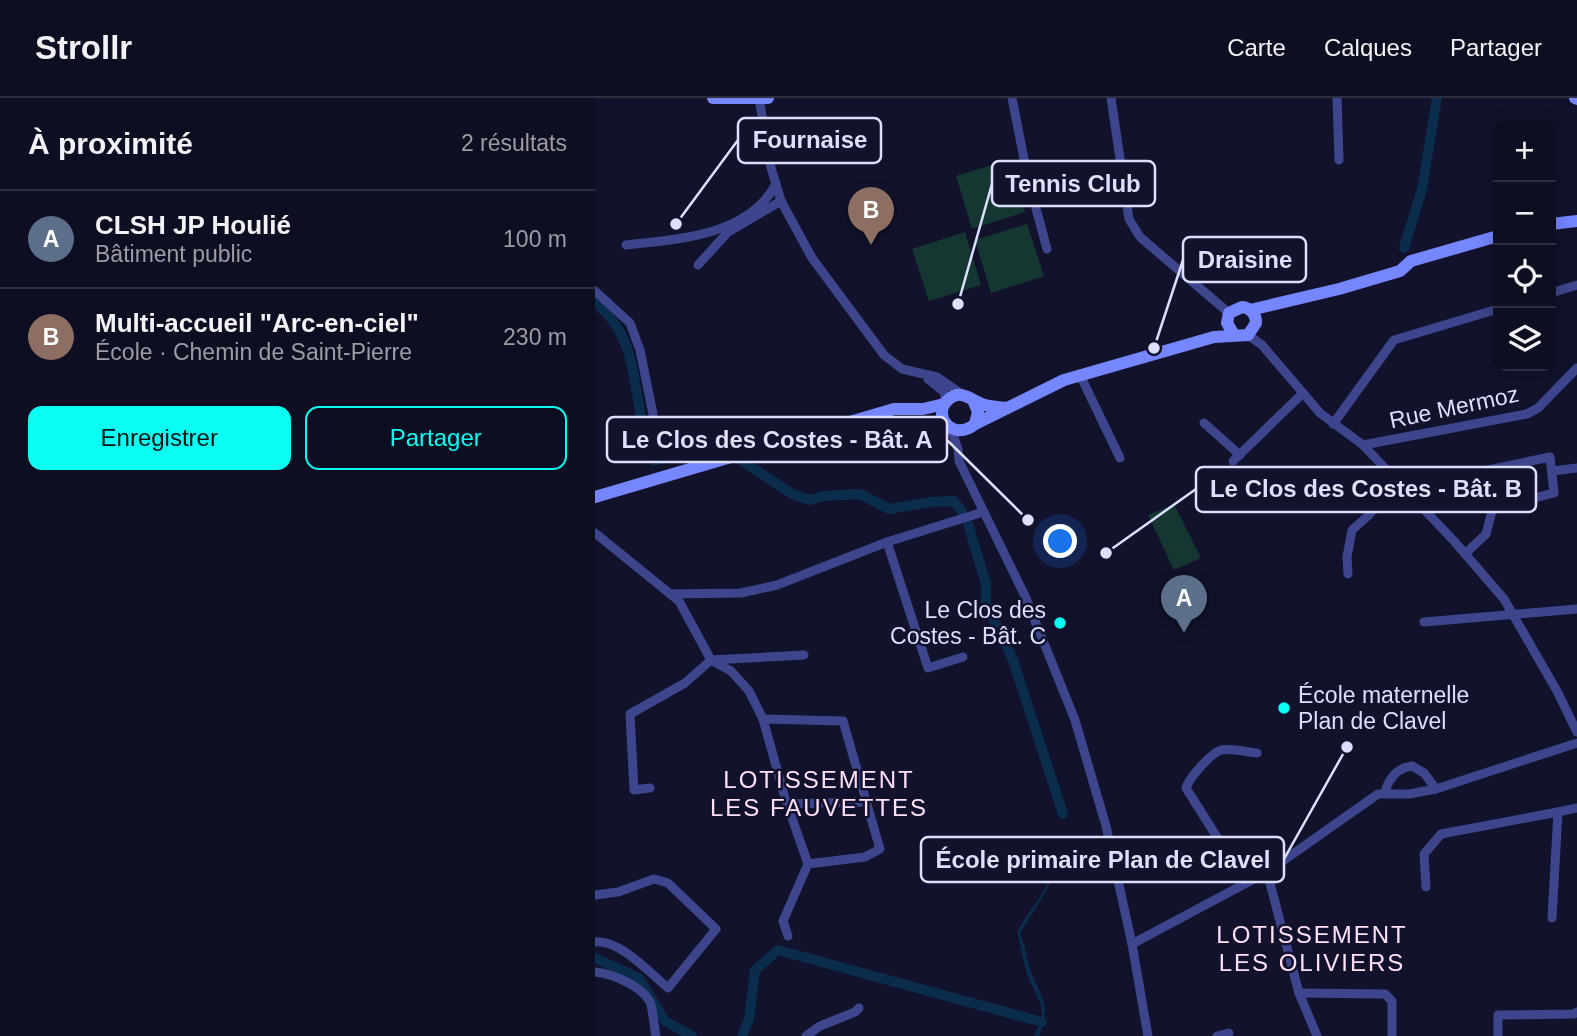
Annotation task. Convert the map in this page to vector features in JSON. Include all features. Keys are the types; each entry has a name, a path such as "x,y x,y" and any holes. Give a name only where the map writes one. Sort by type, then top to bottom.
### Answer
{"street":[{"path":"713,98 768,98"},
{"path":"759,98 770,164 781,201 812,258 876,345 902,369 937,377 983,405 1007,408"},
{"path":"1012,98 1028,179 1047,249"},
{"path":"1111,98 1129,219 1140,237 1228,318 1234,335"},
{"path":"1337,98 1339,160"},
{"path":"626,245 705,234 751,213 767,200 776,184"},
{"path":"698,265 728,233 781,201"},
{"path":"1556,224 1576,225"},
{"path":"951,429 964,431 1064,380 1214,337 1234,335 1279,304 1400,271 1411,261 1493,237"},
{"path":"1556,291 1577,285"},
{"path":"595,291 630,323 640,350 653,414"},
{"path":"1214,337 1237,307 1253,323 1262,345 1320,413 1363,445 1504,599 1577,732"},
{"path":"1333,424 1394,340 1493,310"},
{"name":"Rue Mermoz","path":"1363,445 1527,414 1538,408 1577,368"},
{"path":"917,373 935,383 944,392 945,423 951,429 959,460 1025,596 1075,720 1106,826 1132,944 1148,1036"},
{"path":"1080,375 1121,458"},
{"path":"1204,423 1237,458 1303,393"},
{"path":"595,497 894,409 944,407 954,396 968,397"},
{"path":"958,449 978,412 968,397"},
{"path":"797,451 861,432 856,420"},
{"path":"1465,554 1486,534 1492,511 1498,507 1554,493 1549,457 1483,471"},
{"path":"1552,471 1577,468"},
{"path":"1348,573 1347,557 1352,530 1370,514 1397,481"},
{"path":"670,594 741,593 777,585 887,542 983,512"},
{"path":"595,534 679,601 711,660 731,671 749,691 763,719 787,804 808,864 783,921 788,936"},
{"path":"887,542 928,668 963,657"},
{"path":"1424,622 1577,609"},
{"path":"650,788 634,790 630,714 685,683 711,660 804,655"},
{"path":"763,719 842,721 880,849 865,857 808,864"},
{"path":"1132,944 1267,872 1378,794 1409,794 1436,789 1577,743"},
{"path":"1246,883 1186,788 1188,779 1217,752 1224,749 1257,753"},
{"path":"1385,792 1388,782 1397,771 1412,766 1424,774 1436,789"},
{"path":"787,804 866,802"},
{"path":"1426,887 1424,854 1441,834 1577,808"},
{"path":"1552,918 1558,813"},
{"path":"1267,872 1299,993 1317,1036"},
{"path":"595,895 618,892 654,878 668,883 716,929 668,988 625,952 603,941 595,942"},
{"path":"595,972 621,978 650,1002 656,1036"},
{"path":"1299,993 1385,995 1392,1001 1392,1036"},
{"path":"806,1036 820,1026 859,1008"},
{"path":"1497,1036 1498,1015 1577,1012"},
{"path":"1217,1036 1229,1033"}],"green space":[{"path":"1008,160 1025,212 972,229 956,176"},
{"path":"1027,224 1044,276 991,293 975,240"},
{"path":"965,232 981,285 929,301 912,249"},
{"path":"1174,504 1201,558 1174,570 1148,515"}],"water":[{"path":"654,444 690,446 700,455 651,466"},
{"path":"1050,877 1045,892 1020,934 1045,1006 1039,1036 1034,1036 1042,1018 1041,1005 1027,974 1017,932"}],"waterway":[{"path":"1404,248 1422,189 1437,98"},
{"path":"595,302 608,314 625,342 642,423 658,433 708,438 792,494 810,500 824,496 860,494 889,509 954,501 962,511"},
{"path":"968,524 986,584 986,603 1013,660 1063,814"},
{"path":"742,1036 749,1019 755,970 778,950 1042,1022"},
{"path":"595,958 639,978 665,1021 692,1036"}],"place":[{"name":"Fournaise","path":"676,224"},
{"name":"Multi-accueil \"Arc-en-ciel\"","path":"871,245"},
{"name":"Tennis Club","path":"958,304"},
{"name":"Draisine","path":"1154,348"},
{"name":"Le Clos des Costes - Bât. A","path":"1028,520"},
{"name":"Le Clos des Costes - Bât. B","path":"1106,553"},
{"name":"Le Clos des Costes - Bât. C","path":"1060,623"},
{"name":"CLSH JP Houlié","path":"1184,633"},
{"name":"École maternelle Plan de Clavel","path":"1284,708"},
{"name":"École primaire Plan de Clavel","path":"1347,747"}],"district":[{"name":"LOTISSEMENT LES FAUVETTES","path":"819,793"},
{"name":"LOTISSEMENT LES OLIVIERS","path":"1312,948"}]}
